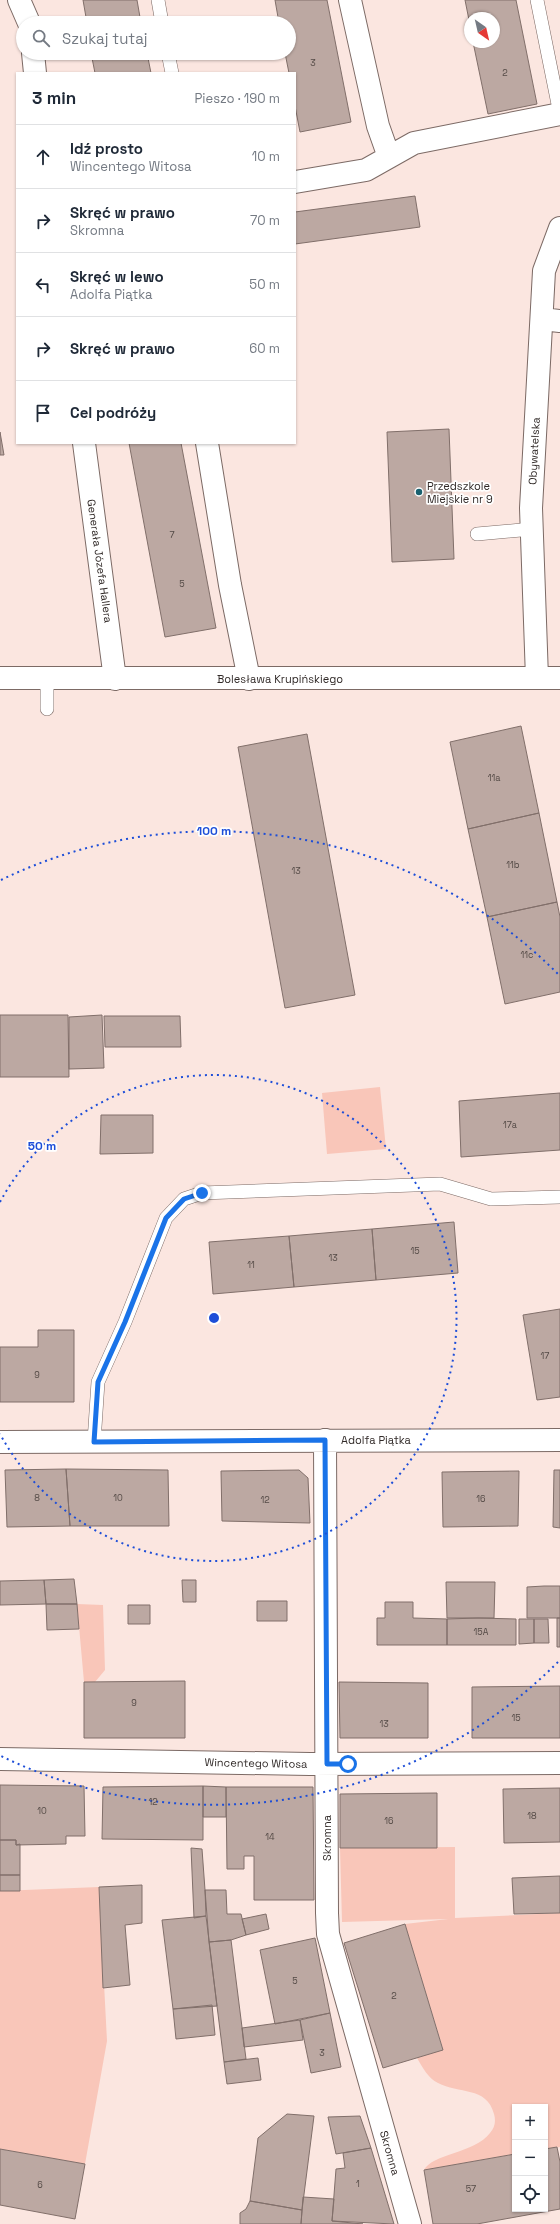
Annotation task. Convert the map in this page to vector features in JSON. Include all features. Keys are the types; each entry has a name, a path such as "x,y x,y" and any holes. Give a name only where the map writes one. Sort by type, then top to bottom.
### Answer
{"street":[{"path":"19,0 26,16"},
{"path":"350,0 378,126 389,157"},
{"path":"34,60 35,72"},
{"path":"296,182 366,170 414,143 560,114"},
{"name":"Obywatelska","path":"538,678 531,508 551,320 544,271 560,228"},
{"name":"Generała Józefa Hallera","path":"84,444 115,679"},
{"path":"207,444 230,585 249,679"},
{"name":"Bolesława Krupińskiego","path":"0,678 560,678"},
{"name":"Skromna","path":"325,1440 327,1764 326,1913 328,1934 410,2224"},
{"name":"Adolfa Piątka","path":"0,1442 560,1440"},
{"name":"Wincentego Witosa","path":"0,1759 327,1764 560,1763"}],"lane":[{"path":"158,0 161,16"},
{"path":"537,0 560,114"},
{"path":"169,60 172,72"},
{"path":"477,534 532,529"},
{"path":"47,678 47,709"},
{"path":"94,1442 98,1382 125,1322 166,1218 184,1199 202,1193 440,1184 491,1199 560,1197"}],"shaded area":[{"path":"380,1087 386,1149 327,1154 322,1093"},
{"path":"77,1604 103,1605 105,1670 95,1682 84,1682"},
{"path":"455,1847 455,1918 560,1913 560,2147 548,2149 548,2104 512,2104 512,2155 424,2170 436,2160 465,2149 483,2140 492,2131 495,2122 494,2114 490,2105 485,2099 471,2092 446,2086 434,2081 417,2058 443,2049 405,1924 448,1919 342,1922 340,1848"},
{"path":"99,1887 107,2041 85,2164 0,2149 0,1891"}],"building":[{"path":"83,0 137,0 140,16 86,16"},
{"path":"275,0 327,0 351,122 300,132 296,111 296,72 289,72 286,60 296,60 296,16 278,16"},
{"path":"465,0 516,0 537,104 488,114 474,48 500,48 500,12 467,12"},
{"path":"92,60 148,60 151,72 95,72"},
{"path":"415,196 420,227 296,244 296,212"},
{"path":"449,429 454,559 392,562 387,432"},
{"path":"0,432 4,455 0,455"},
{"path":"129,444 181,444 216,628 165,637"},
{"path":"521,726 539,813 468,829 450,742"},
{"path":"307,734 355,995 285,1008 238,747"},
{"path":"539,813 557,902 487,917 468,829"},
{"path":"557,902 560,917 560,992 505,1004 487,917"},
{"path":"0,1015 68,1015 69,1077 0,1077"},
{"path":"102,1015 104,1068 69,1069 69,1017"},
{"path":"104,1016 180,1016 181,1047 105,1047"},
{"path":"560,1093 560,1150 461,1157 459,1101"},
{"path":"101,1115 153,1115 153,1153 100,1154"},
{"path":"454,1222 458,1273 376,1280 372,1229"},
{"path":"372,1229 376,1280 294,1287 289,1236"},
{"path":"289,1236 294,1287 213,1294 209,1242"},
{"path":"560,1309 560,1397 537,1400 523,1315"},
{"path":"38,1330 74,1330 74,1402 0,1402 0,1347 38,1347"},
{"path":"66,1469 70,1526 7,1527 5,1470"},
{"path":"66,1469 168,1470 169,1526 70,1526"},
{"path":"299,1470 308,1478 310,1523 222,1521 221,1471"},
{"path":"554,1470 560,1470 560,1528 553,1527"},
{"path":"519,1471 518,1526 443,1527 442,1472"},
{"path":"74,1579 77,1604 46,1604 44,1580"},
{"path":"44,1580 46,1604 0,1605 0,1581"},
{"path":"182,1580 196,1580 196,1602 183,1602"},
{"path":"446,1582 495,1582 494,1618 447,1618"},
{"path":"560,1586 560,1618 527,1618 527,1587"},
{"path":"257,1601 287,1601 287,1621 257,1621"},
{"path":"385,1602 413,1602 413,1618 447,1619 447,1645 377,1645 377,1618 385,1618"},
{"path":"46,1604 77,1604 79,1629 47,1630"},
{"path":"128,1605 150,1605 150,1624 128,1624"},
{"path":"557,1618 560,1618 560,1647 557,1647"},
{"path":"447,1619 516,1619 516,1645 447,1645"},
{"path":"519,1619 534,1619 534,1643 519,1644"},
{"path":"534,1619 548,1619 549,1643 534,1643"},
{"path":"185,1681 185,1738 84,1738 84,1682"},
{"path":"339,1682 428,1683 428,1738 340,1738"},
{"path":"560,1686 560,1738 472,1738 472,1687"},
{"path":"0,1785 84,1786 85,1836 66,1836 66,1844 16,1845 16,1840 0,1840"},
{"path":"203,1786 203,1840 102,1839 103,1787"},
{"path":"203,1786 226,1787 226,1817 203,1817"},
{"path":"226,1787 313,1787 314,1900 254,1900 254,1856 244,1856 244,1869 227,1869"},
{"path":"560,1788 560,1842 504,1843 503,1789"},
{"path":"437,1793 437,1848 340,1848 340,1794"},
{"path":"0,1840 16,1840 16,1845 20,1844 20,1875 0,1875"},
{"path":"191,1848 202,1849 205,1890 206,1916 194,1918"},
{"path":"0,1875 20,1875 20,1891 0,1891"},
{"path":"560,1876 560,1913 514,1914 512,1878"},
{"path":"142,1885 142,1923 125,1925 130,1985 103,1988 99,1887"},
{"path":"205,1890 226,1890 227,1914 241,1914 246,1935 231,1940 209,1942"},
{"path":"266,1914 269,1929 246,1935 242,1919"},
{"path":"206,1916 217,2006 173,2009 162,1920"},
{"path":"405,1924 443,2050 383,2068 344,1943"},
{"path":"315,1938 330,2013 275,2024 260,1950"},
{"path":"231,1940 246,2059 224,2062 209,1942"},
{"path":"212,2005 215,2035 176,2039 173,2009"},
{"path":"330,2013 341,2067 311,2073 300,2020"},
{"path":"300,2020 303,2040 244,2047 242,2028"},
{"path":"258,2058 261,2080 227,2084 224,2062"},
{"path":"287,2114 314,2116 302,2210 250,2201 258,2138"},
{"path":"360,2116 371,2148 336,2154 328,2117"},
{"path":"557,2147 560,2162 560,2209 548,2211 548,2176 548,2148"},
{"path":"371,2148 394,2224 332,2221 336,2169 345,2168 343,2153"},
{"path":"0,2149 85,2164 75,2219 0,2205"},
{"path":"512,2155 512,2212 543,2212 477,2224 433,2224 424,2170"},
{"path":"303,2197 334,2199 332,2221 363,2224 301,2224"},
{"path":"250,2201 302,2210 301,2224 240,2224 240,2213 246,2209"}],"place":[{"name":"Przedszkole Miejskie nr 9","path":"419,492"}],"route":[{"path":"202,1193 184,1199 166,1218 125,1322 98,1382 94,1442 325,1440 327,1764 348,1764"}]}
